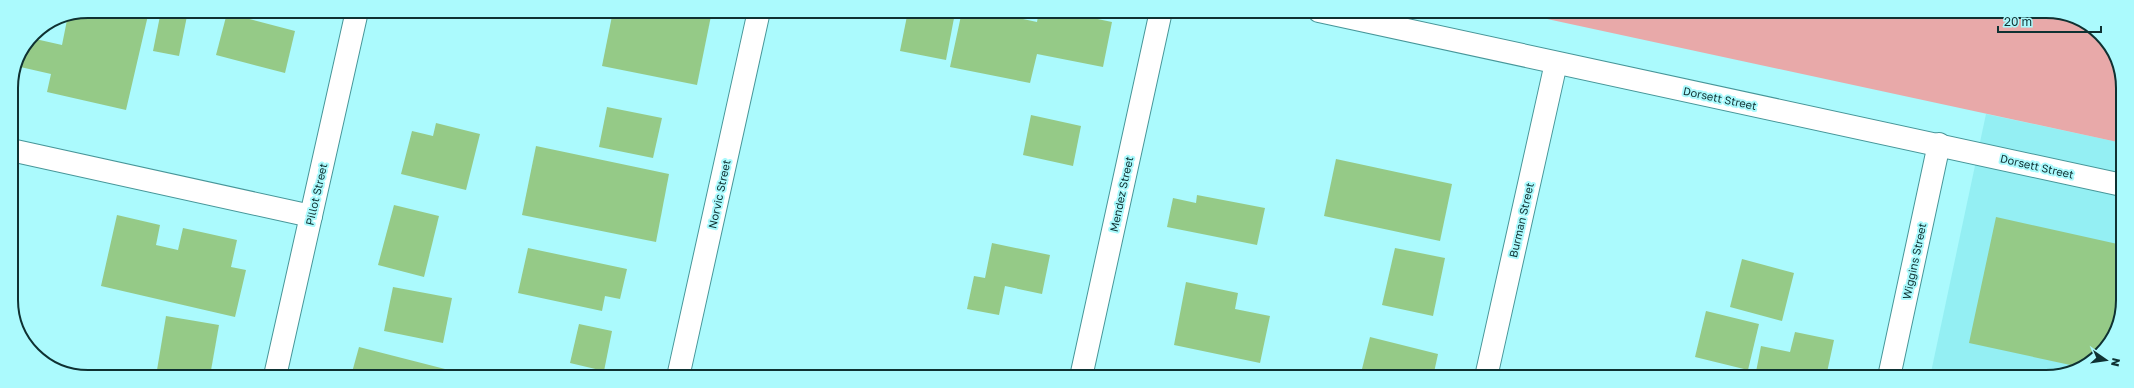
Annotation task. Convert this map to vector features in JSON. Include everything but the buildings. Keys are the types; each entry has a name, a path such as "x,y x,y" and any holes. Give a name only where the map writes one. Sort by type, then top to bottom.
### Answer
{"street":[{"name":"Pillot Street","path":"276,370 355,18"},
{"name":"Norvic Street","path":"679,370 757,18"},
{"name":"Mendez Street","path":"1083,370 1158,18"},
{"name":"Dorsett Street","path":"1351,18 1939,144 2116,184"},
{"name":"Burman Street","path":"1488,370 1556,63"},
{"name":"Wiggins Street","path":"1891,370 1939,144"},
{"path":"18,152 311,216"}],"shaded area":[{"path":"1543,18 2059,19 2077,25 2085,30 2095,39 2109,57 2115,75 2116,142"},
{"path":"1986,114 2116,142 2116,300 2114,318 2107,335 2103,340 2086,340 2086,357 2081,361 2064,368 2046,370 1931,370"}]}
